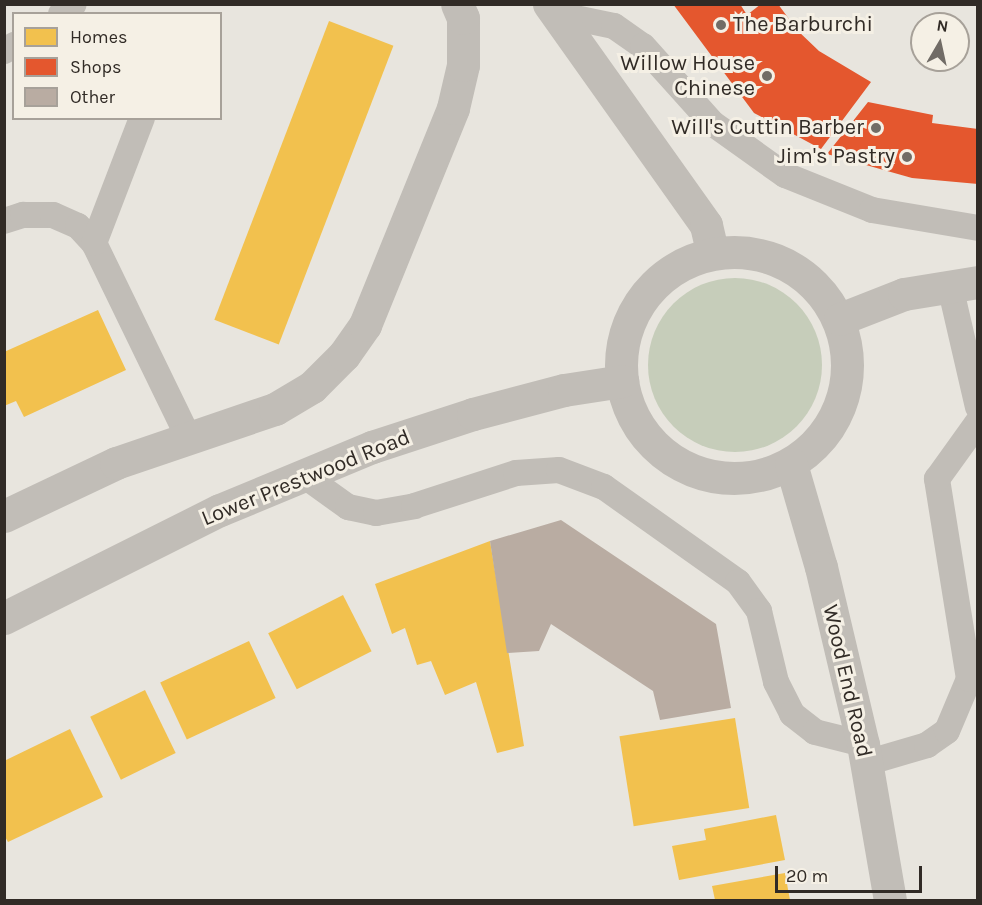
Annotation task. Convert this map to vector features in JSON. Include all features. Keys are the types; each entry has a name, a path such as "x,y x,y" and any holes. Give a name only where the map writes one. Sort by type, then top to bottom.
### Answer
{"street":[{"path":"4,516 116,463 275,409 312,387 344,355 364,325 453,108 463,65 463,18 457,4"},
{"path":"553,9 706,225 712,251"},
{"path":"712,251 765,256 798,272 822,294 840,319 847,359 844,390 831,423 791,464 749,477 721,478 687,468 658,449 636,423 622,381 626,330 639,302 656,283 681,264 712,251"},
{"path":"840,319 904,294 964,284"},
{"name":"Lower Prestwood Road","path":"4,618 220,510 302,474 472,414 564,390 622,381"},
{"name":"Wood End Road","path":"791,464 821,567 864,754 890,900"}],"lane":[{"path":"553,9 614,26 643,45 712,123 785,175 872,210 978,228"},
{"path":"94,243 141,120"},
{"path":"4,221 23,215 53,215 78,226 94,243 189,439"},
{"path":"302,474 348,507 376,513 414,506 516,473 559,470 604,487 738,582 759,610 776,682 792,714 815,732 864,754 927,745 947,731 969,680 937,479 977,408 964,284"}],"green space":[{"path":"735,278 768,285 783,293 796,304 807,317 815,332 822,365 815,398 807,413 796,426 783,437 768,445 735,452 702,445 687,437 674,426 663,413 655,398 648,365 655,332 663,317 674,304 687,293 702,285"}],"building: Homes":[{"path":"329,21 393,46 279,344 214,320"},
{"path":"98,310 126,370 24,417 16,401 4,406 4,352"},
{"path":"490,541 524,746 497,753 476,682 445,695 431,661 417,665 405,628 392,634 375,584"},
{"path":"343,595 372,651 297,689 268,633"},
{"path":"249,641 276,698 187,740 160,682"},
{"path":"145,690 176,753 121,780 90,717"},
{"path":"735,718 749,808 634,826 619,736"},
{"path":"70,729 103,797 8,842 4,835 4,761"},
{"path":"776,815 785,860 679,880 672,846 706,840 704,829"},
{"path":"785,873 790,900 715,900 712,886"}],"building: Shops":[{"path":"673,4 740,4 747,15 761,4 778,4 797,30 819,51 871,82 821,149 754,113"},
{"path":"868,102 933,115 932,123 978,129 978,184 912,178 827,154"}],"building: Other":[{"path":"561,520 716,624 731,708 660,720 653,691 551,624 539,651 507,653 490,541"}],"place":[{"name":"The Barburchi","path":"721,25"},
{"name":"Willow House Chinese","path":"767,76"},
{"name":"Will's Cuttin Barber","path":"876,128"},
{"name":"Jim's Pastry","path":"907,157"}]}
